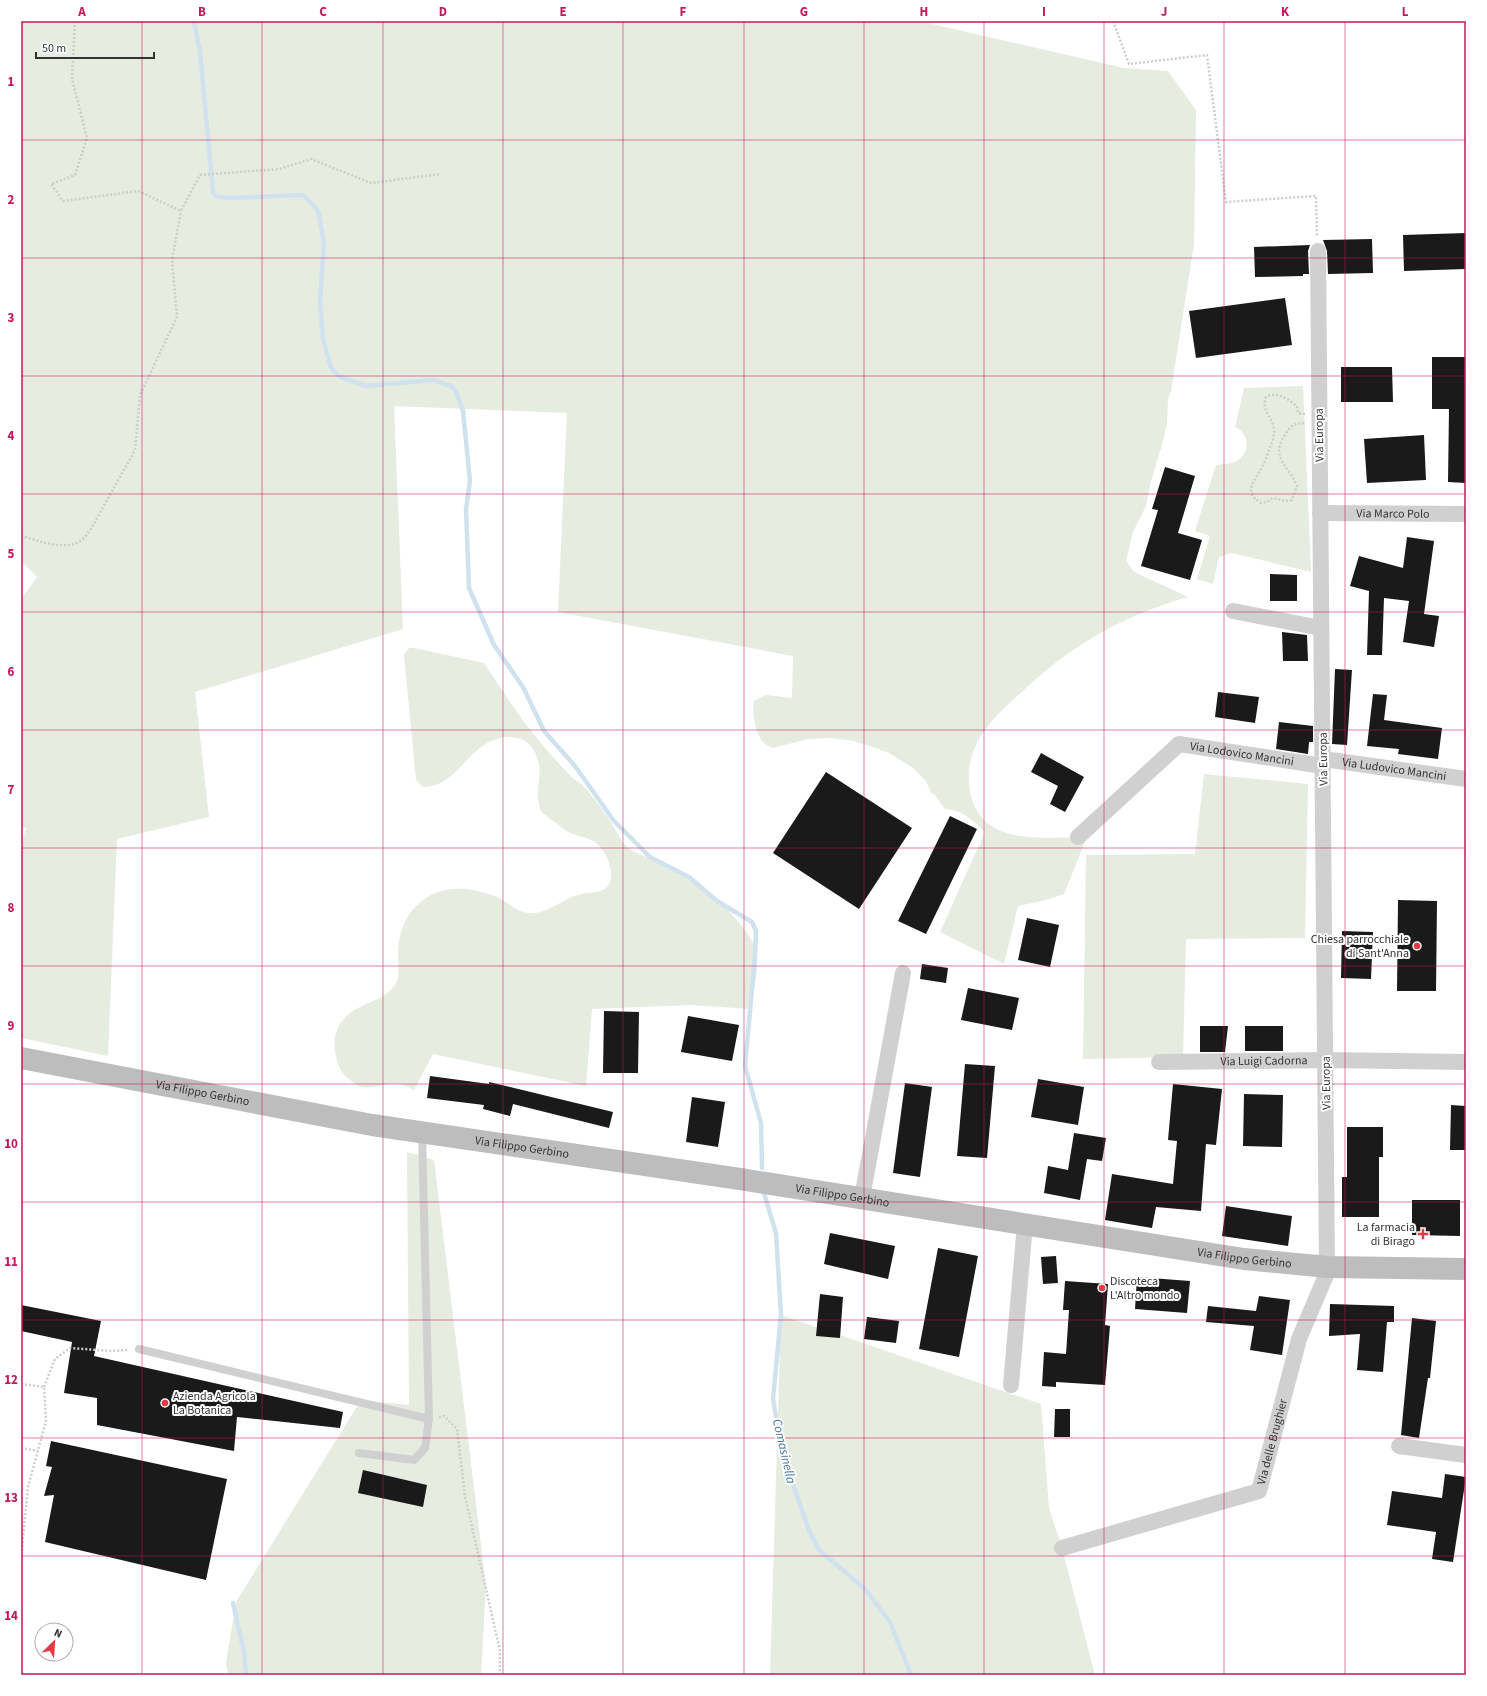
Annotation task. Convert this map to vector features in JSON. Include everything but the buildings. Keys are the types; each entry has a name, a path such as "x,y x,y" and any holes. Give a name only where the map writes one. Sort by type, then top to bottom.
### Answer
{"street":[{"name":"Via Europa","path":"1318,251 1328,1267"},
{"name":"Via Marco Polo","path":"1320,513 1466,514"},
{"path":"1233,611 1321,628"},
{"name":"Via Lodovico Mancini","path":"1078,837 1179,744 1323,762"},
{"name":"Via Ludovico Mancini","path":"1323,762 1466,779"},
{"path":"862,1198 903,973"},
{"name":"Via Filippo Gerbino","path":"21,1058 372,1125 862,1198 1244,1259 1328,1267 1466,1269"},
{"name":"Via Luigi Cadorna","path":"1158,1062 1326,1060 1466,1062"},
{"path":"1011,1385 1025,1224"},
{"name":"Via delle Brughier","path":"1062,1548 1259,1491 1299,1339 1321,1288 1328,1267"},
{"path":"1399,1446 1466,1456"}],"lane":[{"path":"359,1453 414,1460 425,1448 429,1419 422,1133"},
{"path":"139,1349 429,1419"}],"path":[{"path":"75,21 72,80 87,138 75,175 51,184 63,201 138,191 181,211"},
{"path":"1113,21 1130,64 1207,55 1226,202 1316,196 1318,251"},
{"path":"21,536 50,544 68,545 83,539 91,529 135,450 140,395 177,317 172,260 181,211 200,175 279,169 311,159 371,183 441,174"},
{"path":"1270,395 1281,396 1297,406 1298,413 1319,419 1297,423 1291,426 1282,439 1278,453 1281,461 1297,486 1292,500 1287,501 1273,498 1267,502 1261,503 1254,498 1252,494 1253,482 1262,467 1274,435 1272,424 1265,409 1264,403 1266,397 1270,395"},
{"path":"21,1558 28,1487 46,1421 44,1387 55,1359 70,1348 111,1351 139,1349"},
{"path":"21,1384 44,1387"},
{"path":"429,1419 444,1416 457,1429 465,1496 500,1651 500,1675"},
{"path":"21,1448 38,1451"}],"shaded area":[{"path":"21,21 919,21 1124,68 1168,71 1196,110 1194,244 1171,391 1168,399 1167,423 1164,438 1150,485 1146,506 1133,532 1126,561 1134,572 1188,597 1144,612 1102,632 1082,644 1044,672 1003,709 983,732 976,745 971,759 969,774 970,791 976,809 986,822 1000,831 1016,835 1052,838 1087,837 1064,894 1042,901 1018,906 1004,964 940,932 985,832 957,811 945,809 936,796 931,793 926,781 912,767 889,753 854,741 830,738 808,739 773,748 762,741 755,722 753,711 754,701 766,695 792,698 793,656 558,612 567,413 394,406 403,629 195,692 209,817 117,839 108,1056 21,1038 21,847 26,828 21,826 21,599 37,577 21,561"},
{"path":"1303,386 1311,572 1232,553 1219,557 1213,584 1197,579 1210,536 1195,531 1216,465 1232,463 1238,460 1242,456 1247,446 1244,435 1235,427 1244,388"},
{"path":"409,648 484,663 511,704 548,752 599,804 625,845 635,852 672,866 682,872 707,890 720,902 742,926 755,948 757,962 756,978 750,1009 691,1005 592,1009 586,1086 433,1054 414,1090 399,1084 368,1088 363,1087 356,1085 346,1076 338,1064 335,1046 336,1033 341,1022 348,1015 356,1009 383,996 390,991 396,983 400,935 408,917 420,902 438,892 462,889 486,893 501,899 521,911 535,913 542,912 581,894 602,891 607,887 611,879 607,857 597,844 593,841 570,833 541,811 538,800 539,765 533,749 525,741 510,737 503,737 494,740 484,745 444,781 423,787 416,780 404,655"},
{"path":"1204,774 1308,784 1305,938 1186,939 1183,1057 1083,1059 1086,855 1195,854"},
{"path":"407,1152 434,1160 486,1586 481,1675 228,1675 226,1663 236,1602 361,1400 409,1405"},
{"path":"781,1315 1041,1404 1049,1508 1062,1548 1095,1675 770,1675"}],"waterway":[{"path":"194,21 200,52 213,192 216,196 228,198 303,195 318,210 324,243 320,302 323,339 331,368 340,377 366,386 433,380 451,386 456,392 463,411 470,481 466,509 469,588 494,645 523,687 544,731 575,766 614,821 650,857 689,877 717,901 752,922 756,931 755,956 745,1066 761,1123 762,1168"},
{"name":"Comasinella","path":"763,1190 776,1233 781,1315 773,1399 776,1417 794,1487 810,1533 819,1550 865,1589 890,1622 911,1675"},
{"path":"233,1603 244,1652 246,1675"}],"place":[{"name":"Chiesa parrocchiale di Sant'Anna","path":"1417,946"},
{"name":"La farmacia di Birago","path":"1423,1234"},
{"name":"Discoteca L'Altro mondo","path":"1102,1288"},
{"name":"Azienda Agricola La Botanica","path":"165,1403"}]}
